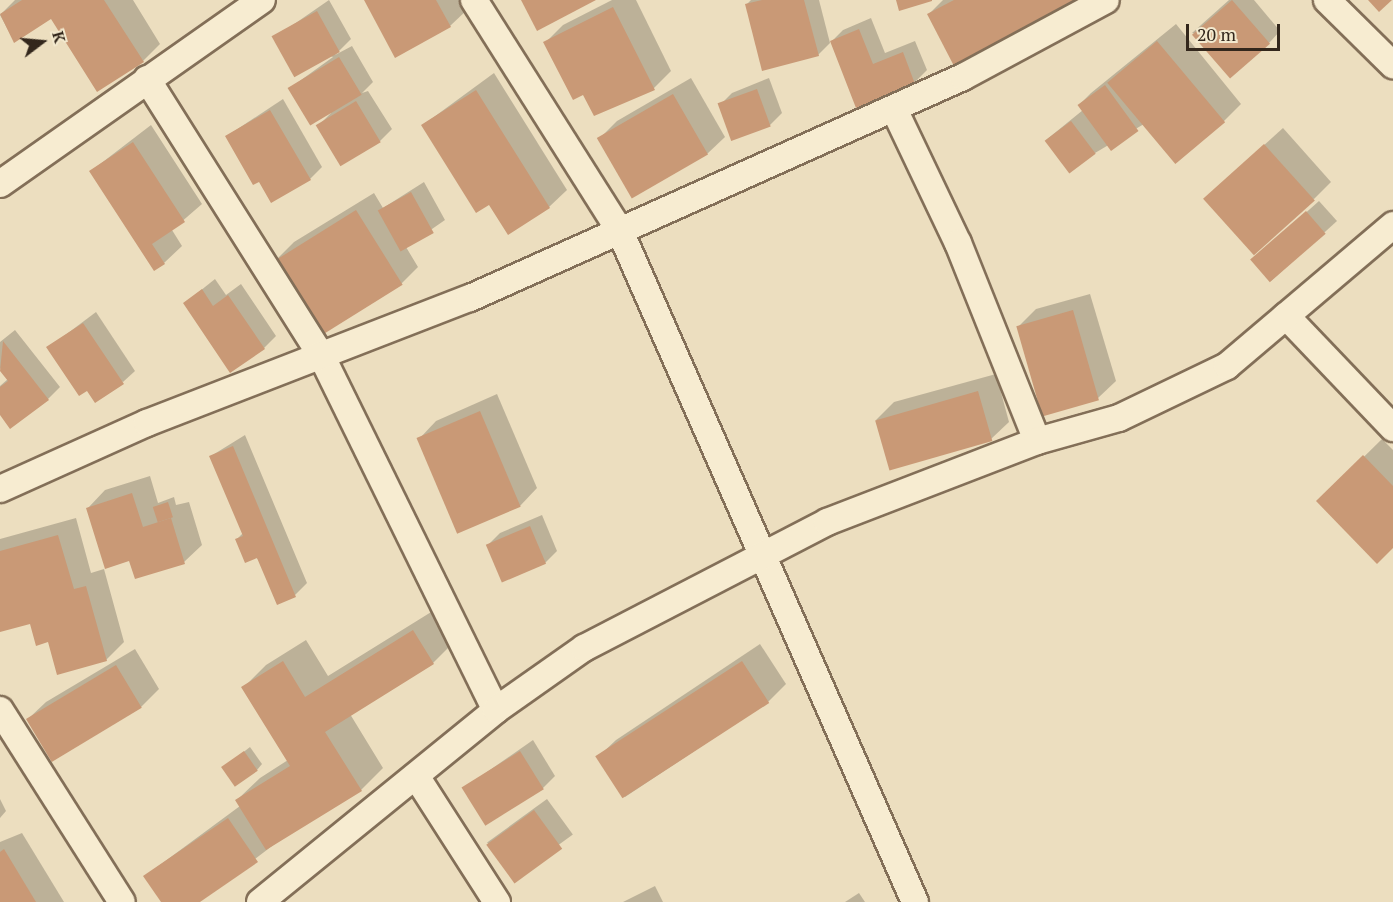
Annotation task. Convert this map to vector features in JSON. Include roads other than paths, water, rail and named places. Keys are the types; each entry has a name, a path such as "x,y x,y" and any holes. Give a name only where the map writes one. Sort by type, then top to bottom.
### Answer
{"street":[{"path":"0,184 147,79 227,10 262,0"},
{"path":"474,0 620,231 766,553 915,902"},
{"path":"0,489 147,423 323,359 620,231 894,109 1106,0"},
{"path":"1328,0 1393,65"},
{"path":"147,79 323,359 496,710"},
{"path":"894,109 958,243 1037,441"},
{"path":"260,902 496,710 584,648 827,522 1037,441 1119,418 1227,366 1393,225"},
{"path":"1286,316 1393,428"},
{"path":"0,710 122,902"},
{"path":"416,776 497,902"}]}
